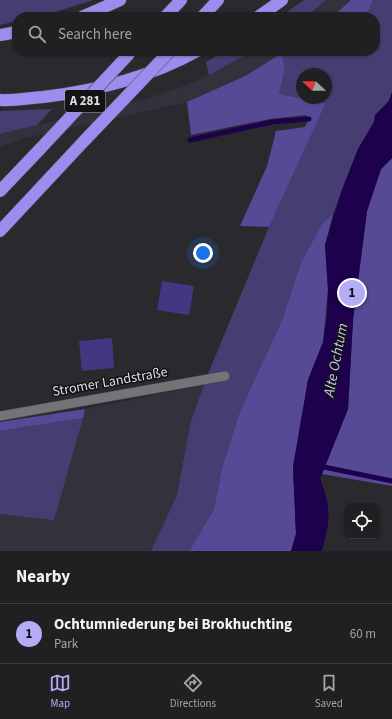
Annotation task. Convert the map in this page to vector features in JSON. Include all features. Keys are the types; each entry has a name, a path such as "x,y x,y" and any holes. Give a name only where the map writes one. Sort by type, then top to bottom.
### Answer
{"highway":[{"path":"93,12 120,0"},
{"path":"170,12 181,0"},
{"path":"207,12 218,0"},
{"path":"265,12 282,0"},
{"path":"0,35 12,33"},
{"name":"A 281","path":"0,191 128,56"},
{"name":"A 281","path":"0,231 165,56"},
{"path":"0,100 60,95 115,84 188,56"}],"lane":[{"name":"Stromer Landstraße","path":"0,416 225,376"}],"shaded area":[{"path":"0,0 93,0 56,12 12,12 12,22 0,25"},
{"path":"304,0 326,0 312,12 287,12"},
{"path":"326,0 351,0 338,12 312,12"},
{"path":"351,0 373,0 368,12 338,12"},
{"path":"373,0 392,0 392,92 389,101 375,115 374,122 358,149 333,214 323,222 301,262 282,320 240,411 222,468 214,509 189,551 151,551 177,495 191,420 208,374 269,227 326,104 332,104 332,68 296,68 296,97 279,94 285,69 283,56 380,56 380,12 368,12"},
{"path":"216,56 244,56 209,75 206,62"},
{"path":"244,56 278,56 245,76 187,102 24,138 0,147 0,134 146,99 195,82"},
{"path":"277,56 283,56 285,69 279,94 296,97 296,104 326,104 269,227 240,226 267,166 276,131 305,127 309,119 306,115 270,119 191,135 187,102 245,76"},
{"path":"52,109 37,125 0,134 0,111"},
{"path":"392,158 392,486 322,474 348,409 353,320 367,211 381,169"},
{"path":"333,214 325,245 328,290 323,342 308,380 293,467 296,534 291,551 189,551 214,509 222,468 240,411 282,320 301,262 323,222"},
{"path":"204,385 191,420 177,495 151,551 0,551 0,514 54,519 85,409"},
{"path":"85,409 83,418 0,431 0,422"},
{"path":"83,418 54,520 0,514 0,431"}],"water":[{"name":"Alte Ochtum","path":"392,92 392,158 381,169 367,211 353,320 348,409 320,479 328,507 328,523 325,540 322,551 291,551 296,534 293,467 308,380 323,342 327,316 328,290 325,245 341,192 358,149 374,122 375,115 389,101"}],"building":[{"path":"162,281 194,286 189,315 157,310"},
{"path":"112,338 114,368 82,371 79,341"}],"waterway":[{"path":"190,140 272,122 309,119"},
{"path":"319,466 392,481"}],"place":[{"name":"Ochtumniederung bei Brokhuchting","path":"352,293"}]}
